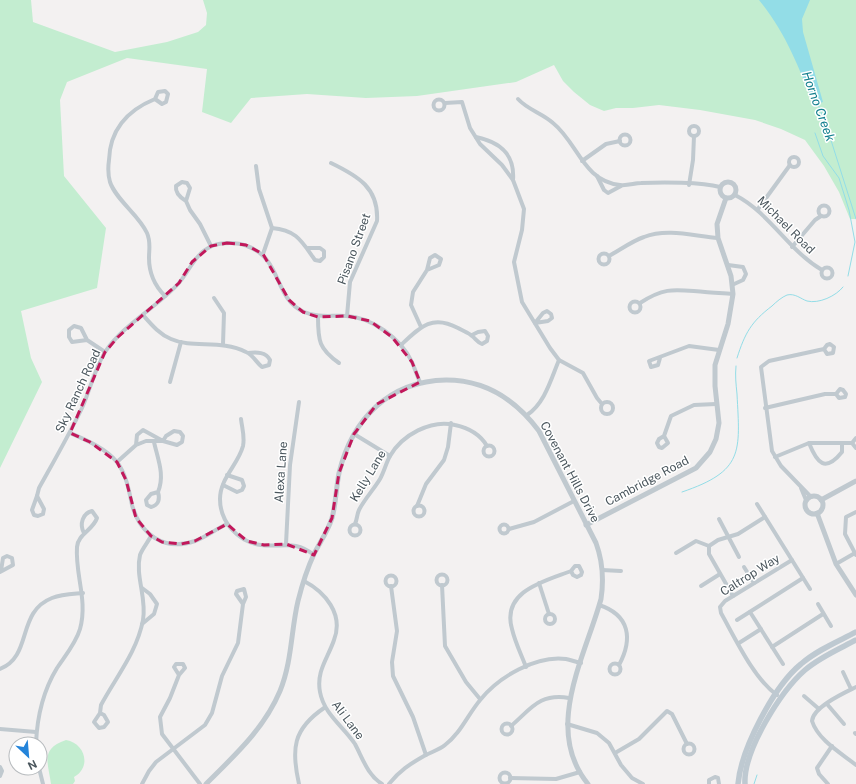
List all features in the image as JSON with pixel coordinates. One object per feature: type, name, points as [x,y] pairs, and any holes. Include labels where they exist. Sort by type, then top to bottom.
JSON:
[{"type":"main road","points":[[738,784],[739,772],[747,747],[791,673],[815,654],[856,632]]},
{"type":"main road","points":[[744,784],[745,772],[752,750],[778,695],[807,668],[856,640]]},
{"type":"street","points":[[156,99],[133,110],[121,122],[109,150],[108,167],[110,182],[147,233],[150,245],[150,268],[159,290],[165,296]]},
{"type":"street","points":[[518,99],[525,107],[554,123],[588,169],[604,180],[621,186]]},
{"type":"street","points":[[445,104],[462,101],[470,128],[480,144],[502,165],[512,180],[524,209],[522,230],[514,262],[522,302],[559,360],[583,373],[602,404]]},
{"type":"street","points":[[689,184],[693,160],[694,136]]},
{"type":"street","points":[[476,137],[496,143],[503,150],[513,163],[512,180]]},
{"type":"street","points":[[582,161],[606,144],[620,141]]},
{"type":"street","name":"Pisano Street","points":[[331,163],[348,171],[364,183],[373,194],[378,210],[377,221],[350,282],[347,316]]},
{"type":"street","points":[[758,209],[790,165]]},
{"type":"street","points":[[256,166],[259,189],[272,228],[263,254]]},
{"type":"street","points":[[597,175],[604,190],[608,192],[621,186],[640,183],[710,184],[720,187]]},
{"type":"street","points":[[186,201],[190,188],[187,183],[182,182],[176,186],[179,195],[186,201],[211,246],[227,242],[246,245],[263,254],[272,267],[289,300],[303,312],[318,317],[347,316],[370,321],[401,345],[412,362],[420,382]]},
{"type":"street","points":[[727,182],[732,183],[736,189],[735,195],[731,198],[726,198],[721,195],[720,187],[727,182]]},
{"type":"street","name":"Michael Road","points":[[735,195],[758,209],[792,247],[809,262],[822,270]]},
{"type":"street","name":"Cambridge Road","points":[[586,525],[696,468],[710,452],[716,439],[718,423],[716,404],[716,365],[719,350],[728,324],[733,294],[728,265],[718,238],[717,224],[726,198]]},
{"type":"street","points":[[792,247],[815,220],[821,216]]},
{"type":"street","points":[[272,228],[285,229],[297,236],[308,248]]},
{"type":"street","points":[[609,256],[642,237],[662,232],[718,238]]},
{"type":"street","name":"Sky Ranch Road","points":[[37,496],[44,509],[43,514],[38,516],[34,515],[32,510],[39,488],[70,433],[105,352],[118,337],[179,283],[192,262],[211,246]]},
{"type":"street","points":[[728,265],[743,267],[746,274],[743,280],[732,285]]},
{"type":"street","points":[[421,327],[411,305],[413,292],[427,270]]},
{"type":"street","points":[[640,303],[665,291],[680,289],[733,294]]},
{"type":"street","points":[[214,298],[224,313],[223,344]]},
{"type":"street","points":[[143,314],[161,333],[181,342],[223,344],[248,353],[258,352],[265,355],[270,360],[269,365],[264,367],[260,366],[248,353]]},
{"type":"street","points":[[318,317],[318,335],[321,347],[327,355],[340,363]]},
{"type":"street","points":[[401,345],[421,327],[436,321],[448,323],[472,335]]},
{"type":"street","points":[[87,340],[72,342],[68,337],[69,330],[74,326],[81,328],[87,340],[105,352]]},
{"type":"street","points":[[170,382],[181,342]]},
{"type":"street","points":[[660,358],[674,350],[689,346],[719,350]]},
{"type":"street","points":[[809,498],[781,466],[769,441],[760,367],[763,363],[824,349]]},
{"type":"street","points":[[527,415],[543,398],[559,360]]},
{"type":"street","name":"Covenant Hills Drive","points":[[206,784],[251,739],[272,708],[278,696],[287,667],[298,602],[304,581],[314,555],[332,518],[339,473],[346,451],[354,434],[363,420],[378,404],[396,393],[420,382],[456,380],[481,385],[505,397],[527,415],[539,431],[596,543],[601,558],[604,581],[599,605],[569,698],[567,724],[569,741],[580,772],[588,784]]},
{"type":"street","points":[[765,408],[825,394],[836,394]]},
{"type":"street","name":"Alexa Lane","points":[[286,544],[290,465],[299,402]]},
{"type":"street","points":[[664,436],[671,416],[694,405],[716,404]]},
{"type":"street","points":[[241,419],[244,435],[243,446],[227,475],[223,485],[220,502],[227,524],[238,536],[251,543],[264,545],[286,544],[302,548],[314,555]]},
{"type":"street","name":"Kelly Lane","points":[[355,524],[359,509],[381,477],[390,456],[405,439],[420,429],[437,424],[450,424],[466,427],[477,434],[487,446]]},
{"type":"street","points":[[417,506],[426,484],[444,460],[448,447],[450,424]]},
{"type":"street","points":[[136,445],[138,435],[143,430],[163,441],[177,445],[182,442],[183,436],[180,432],[174,431],[166,436],[163,441]]},
{"type":"street","points":[[70,433],[90,442],[116,462],[126,480],[136,518],[142,529],[151,536],[162,542],[181,544],[195,541],[227,524]]},
{"type":"street","points":[[354,434],[390,456]]},
{"type":"street","points":[[852,443],[856,438]]},
{"type":"street","points":[[116,462],[136,445],[146,441],[163,441]]},
{"type":"street","points":[[154,442],[162,473],[162,482],[158,492]]},
{"type":"street","points":[[775,456],[810,443],[852,443]]},
{"type":"street","points":[[810,443],[817,460],[822,464],[839,457],[842,452],[842,443]]},
{"type":"street","points":[[852,443],[856,448]]},
{"type":"street","points":[[223,485],[237,492],[242,490],[244,486],[242,480],[227,475]]},
{"type":"street","points":[[821,500],[856,481]]},
{"type":"street","points":[[809,498],[817,497],[821,500]]},
{"type":"street","points":[[809,498],[805,507],[808,512],[812,514],[817,513],[822,508],[821,500]]},
{"type":"street","points":[[509,530],[534,522],[574,501]]},
{"type":"street","points":[[756,504],[810,589]]},
{"type":"street","points":[[36,736],[38,717],[46,688],[70,650],[80,630],[84,605],[77,546],[84,533],[95,523],[97,518],[92,511],[87,512],[83,517],[82,528],[84,533]]},
{"type":"street","points":[[836,564],[856,554],[845,534],[846,517],[856,512]]},
{"type":"street","points":[[817,513],[836,564],[856,595]]},
{"type":"street","points":[[709,546],[718,540],[729,538],[748,529],[765,517]]},
{"type":"street","points":[[719,519],[739,556]]},
{"type":"street","points":[[100,713],[101,705],[132,653],[142,624],[144,599],[140,555],[151,536]]},
{"type":"street","points":[[676,553],[696,541],[709,546]]},
{"type":"street","points":[[709,546],[709,554],[733,596]]},
{"type":"street","name":"Caltrop Way","points":[[739,643],[721,613],[720,607],[733,596],[792,560]]},
{"type":"street","points":[[744,567],[754,584]]},
{"type":"street","points":[[602,570],[621,572]]},
{"type":"street","points":[[526,667],[511,628],[513,603],[524,590],[571,571]]},
{"type":"street","points":[[701,586],[720,574]]},
{"type":"street","points":[[737,620],[803,578]]},
{"type":"street","name":"Ali Lane","points":[[304,581],[324,595],[330,603],[336,619],[336,634],[319,676],[320,691],[324,708],[354,743],[371,775],[382,784]]},
{"type":"street","points":[[539,583],[549,614]]},
{"type":"street","points":[[442,585],[443,632],[445,646],[466,682],[480,699]]},
{"type":"street","points":[[391,586],[397,631],[392,662],[393,676],[413,717],[426,755]]},
{"type":"street","points":[[142,588],[150,594],[157,604],[154,614],[142,624]]},
{"type":"street","points":[[0,669],[7,666],[14,660],[19,651],[27,622],[33,612],[41,604],[61,595],[82,593]]},
{"type":"street","points":[[142,784],[156,762],[205,725],[212,713],[222,676],[238,643],[243,604]]},
{"type":"street","points":[[818,604],[831,626]]},
{"type":"street","points":[[599,605],[609,608],[615,613],[626,630],[627,646],[619,665]]},
{"type":"street","points":[[750,612],[783,664]]},
{"type":"street","points":[[772,646],[823,614]]},
{"type":"street","points":[[761,630],[739,643],[746,658],[765,684],[778,695]]},
{"type":"street","points":[[389,784],[402,770],[426,755],[435,752],[451,740],[480,699],[510,675],[526,667],[546,660],[565,659],[581,663]]},
{"type":"street","points":[[843,672],[851,689]]},
{"type":"street","points":[[179,675],[170,698],[160,717],[162,734],[172,750],[200,784]]},
{"type":"street","points":[[856,687],[826,704],[819,709],[812,718],[813,725],[820,735],[856,765]]},
{"type":"street","points":[[804,696],[819,709]]},
{"type":"street","points":[[511,726],[533,705],[543,700],[560,697],[569,698]]},
{"type":"street","points":[[826,704],[844,724]]},
{"type":"street","points":[[299,784],[294,762],[294,748],[306,723],[312,716],[324,708]]},
{"type":"street","points":[[615,753],[639,739],[667,711],[672,714],[687,744]]},
{"type":"street","points":[[567,724],[597,733],[609,743],[620,765],[632,778],[643,784]]},
{"type":"street","points":[[0,729],[36,732]]},
{"type":"street","points":[[828,784],[819,774],[817,768],[832,746]]},
{"type":"street","points":[[0,767],[2,771],[0,776]]},
{"type":"street","points":[[510,778],[540,782],[580,772]]},
{"type":"street","points":[[709,784],[710,780],[715,777],[718,778],[719,784]]},
{"type":"highlighted area","points":[[227,243],[246,245],[263,254],[289,300],[303,312],[318,317],[347,316],[370,321],[392,337],[412,362],[420,382],[377,404],[354,434],[339,473],[332,518],[314,555],[286,544],[264,545],[247,541],[227,524],[195,541],[181,544],[162,542],[151,536],[136,518],[126,480],[117,462],[90,442],[70,433],[105,352],[118,337],[179,283],[192,262],[211,246]]},
{"type":"green space","points":[[0,0],[31,0],[33,22],[115,52],[167,42],[198,32],[206,25],[207,13],[203,0],[856,0],[856,219],[850,219],[839,192],[824,166],[805,140],[781,129],[755,120],[700,110],[659,105],[616,108],[604,111],[590,105],[574,92],[563,81],[554,65],[516,82],[417,96],[366,98],[307,94],[251,98],[231,123],[202,112],[207,69],[127,58],[67,82],[60,100],[64,176],[106,228],[97,288],[21,311],[31,358],[42,382],[0,468]]},
{"type":"green space","points":[[66,740],[73,742],[82,750],[84,756],[83,767],[80,773],[74,777],[75,781],[73,784],[51,784],[48,757],[52,748]]},
{"type":"water","points":[[759,0],[810,0],[802,19],[803,32],[823,102],[814,105],[797,63],[784,37]]},
{"type":"waterway","name":"Horno Creek","points":[[818,104],[856,219]]},
{"type":"waterway","name":"Horno Creek","points":[[815,133],[823,156],[839,178],[849,210],[855,242],[848,276]]},
{"type":"waterway","points":[[737,358],[746,335],[754,323],[781,298],[787,295],[793,295],[812,302],[832,296],[843,287]]},
{"type":"waterway","points":[[682,492],[717,476],[727,467],[734,457],[738,431],[736,366]]},
{"type":"waterway","points":[[754,784],[757,775]]}]
